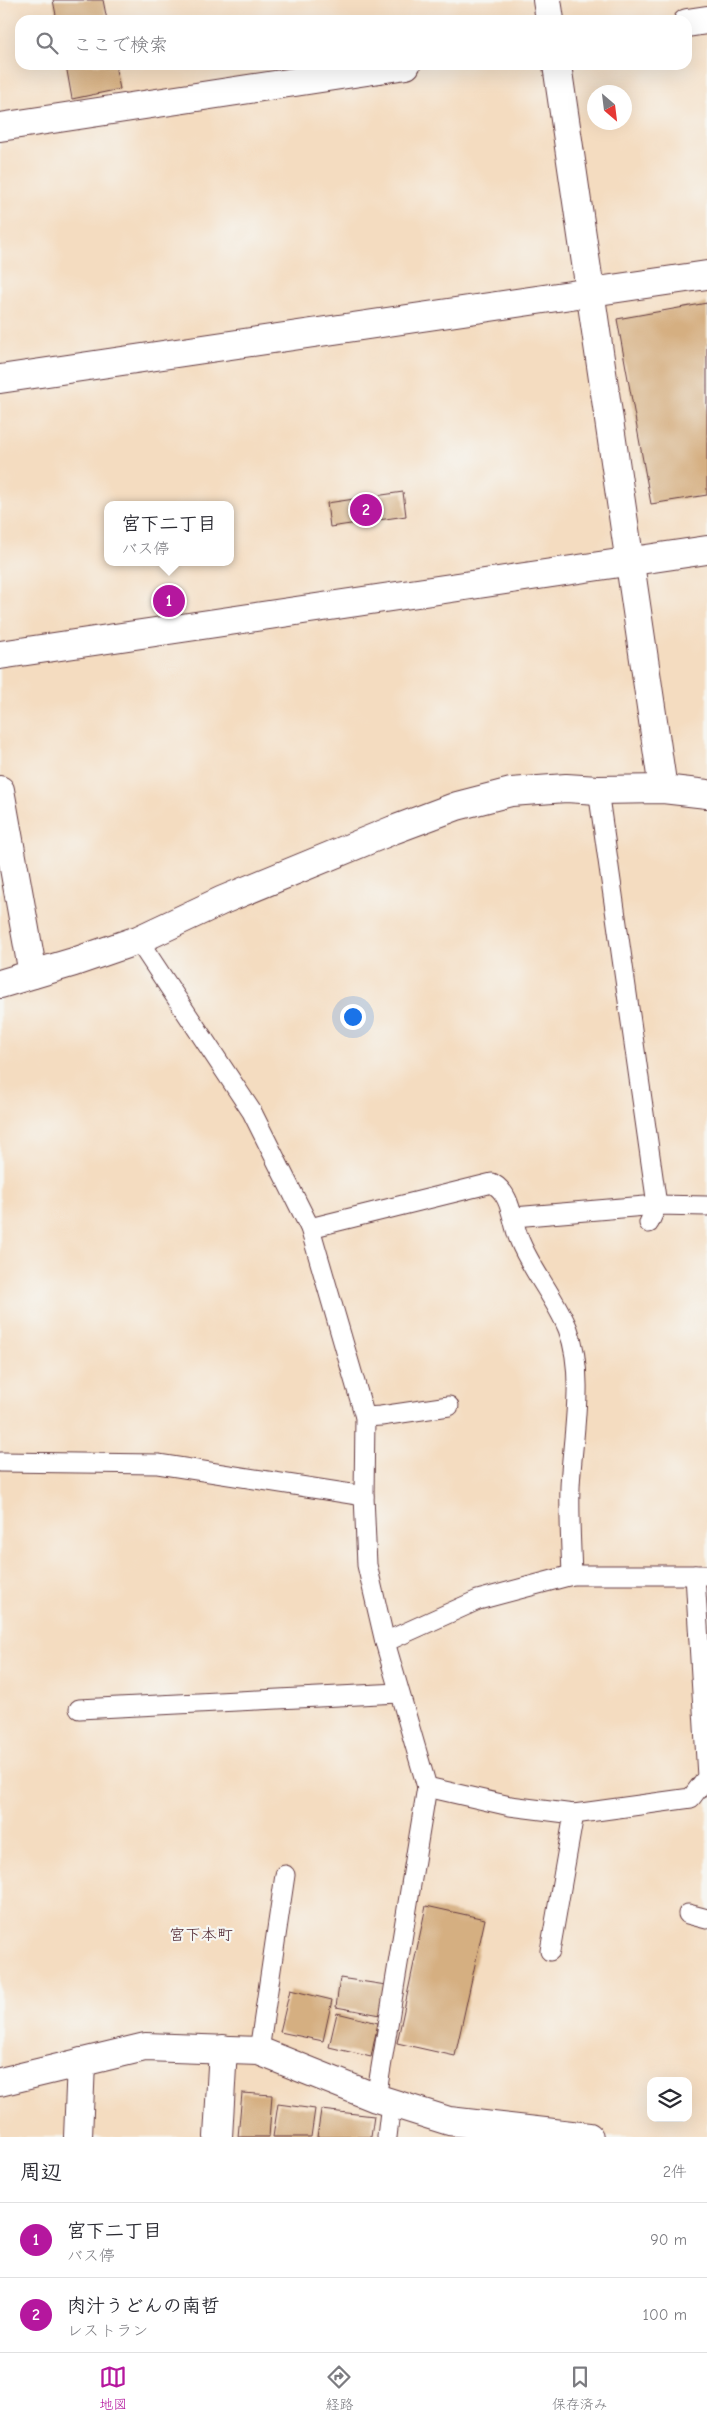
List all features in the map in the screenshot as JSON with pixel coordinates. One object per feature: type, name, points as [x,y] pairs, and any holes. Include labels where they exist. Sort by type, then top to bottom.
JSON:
[{"type":"street","points":[[547,0],[549,15]]},
{"type":"street","points":[[692,22],[707,20]]},
{"type":"street","points":[[0,126],[373,70]]},
{"type":"street","points":[[558,70],[663,789]]},
{"type":"street","points":[[0,379],[707,275]]},
{"type":"street","points":[[0,654],[707,550]]},
{"type":"street","points":[[0,984],[138,940],[223,900],[392,830],[457,806],[511,792],[566,788],[598,790],[663,789],[707,794]]},
{"type":"street","points":[[0,790],[32,974]]},
{"type":"street","points":[[0,2082],[145,2047],[259,2051],[383,2101],[449,2121],[589,2137]]},
{"type":"street","points":[[218,2137],[223,2050]]},
{"type":"street","points":[[78,2137],[81,2062]]},
{"type":"lane","points":[[598,790],[657,1205],[649,1223]]},
{"type":"lane","points":[[138,940],[252,1112],[310,1228],[365,1416],[364,1496],[367,1565],[385,1642],[427,1787],[383,2101],[387,2137]]},
{"type":"lane","points":[[310,1228],[492,1183],[501,1188],[514,1217],[519,1238],[568,1329],[575,1363],[576,1398],[570,1488],[572,1575]]},
{"type":"lane","points":[[514,1217],[657,1205],[707,1206]]},
{"type":"lane","points":[[365,1416],[381,1416],[449,1406]]},
{"type":"lane","points":[[0,1462],[158,1464],[364,1496]]},
{"type":"lane","points":[[385,1642],[478,1600],[572,1575],[701,1575],[707,1777],[691,1798],[574,1814],[510,1806],[427,1787]]},
{"type":"lane","points":[[79,1709],[399,1693]]},
{"type":"lane","points":[[550,1951],[574,1814]]},
{"type":"lane","points":[[259,2051],[285,1875]]},
{"type":"lane","points":[[688,1914],[707,1919]]},
{"type":"building","points":[[53,0],[103,0],[106,15],[56,15]]},
{"type":"building","points":[[67,70],[116,70],[120,89],[72,99]]},
{"type":"building","points":[[707,303],[707,495],[651,504],[617,319]]},
{"type":"building","points":[[403,492],[406,516],[330,527],[327,503]]},
{"type":"building","points":[[426,1906],[485,1919],[455,2056],[397,2043]]},
{"type":"building","points":[[340,1978],[386,1985],[381,2015],[336,2007]]},
{"type":"building","points":[[290,1990],[332,2000],[323,2041],[280,2032]]},
{"type":"building","points":[[337,2013],[378,2023],[371,2057],[329,2047]]},
{"type":"building","points":[[242,2093],[272,2095],[269,2137],[238,2137]]},
{"type":"building","points":[[278,2104],[315,2109],[311,2137],[273,2137]]},
{"type":"building","points":[[321,2110],[374,2116],[371,2137],[317,2137]]},
{"type":"place","name":"肉汁うどんの南哲","points":[[366,510]]},
{"type":"place","name":"宮下二丁目","points":[[169,601]]},
{"type":"district","name":"宮下本町","points":[[201,1934]]}]
